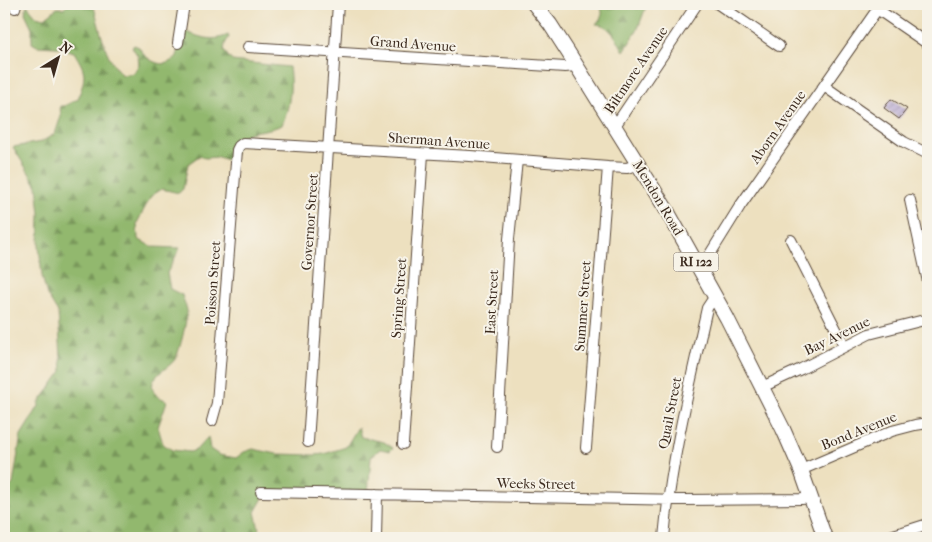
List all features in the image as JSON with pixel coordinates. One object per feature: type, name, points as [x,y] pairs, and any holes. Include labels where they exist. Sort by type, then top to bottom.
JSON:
[{"type":"main road","name":"Mendon Road","points":[[534,4],[550,24],[638,164],[715,296],[762,386],[801,470],[825,538]]},
{"type":"street","points":[[178,43],[184,4]]},
{"type":"street","name":"Governor Street","points":[[308,442],[338,4]]},
{"type":"street","name":"Biltmore Avenue","points":[[614,126],[697,4]]},
{"type":"street","points":[[718,4],[779,46]]},
{"type":"street","points":[[879,6],[928,44]]},
{"type":"street","name":"Aborn Avenue","points":[[699,268],[879,6]]},
{"type":"street","name":"Grand Avenue","points":[[248,47],[565,68],[576,66]]},
{"type":"street","points":[[824,86],[904,142],[928,154]]},
{"type":"street","name":"Sherman Avenue","points":[[239,146],[243,143],[251,143],[328,147],[627,168],[638,164]]},
{"type":"street","name":"Poisson Street","points":[[212,421],[217,403],[239,146]]},
{"type":"street","name":"Spring Street","points":[[403,444],[423,154]]},
{"type":"street","name":"East Street","points":[[497,447],[509,238],[517,160]]},
{"type":"street","name":"Summer Street","points":[[586,448],[608,167]]},
{"type":"street","points":[[910,200],[928,282]]},
{"type":"street","points":[[790,240],[844,345]]},
{"type":"street","name":"Quail Street","points":[[664,538],[668,499],[688,392],[707,308],[715,296]]},
{"type":"street","name":"Bay Avenue","points":[[762,386],[801,369],[844,345],[869,334],[928,319]]},
{"type":"street","name":"Bond Avenue","points":[[801,470],[892,431],[928,423]]},
{"type":"street","name":"Weeks Street","points":[[261,492],[748,500],[802,500],[810,498]]},
{"type":"street","points":[[376,538],[377,494]]},
{"type":"street","points":[[884,538],[928,524]]},
{"type":"green space","points":[[69,4],[93,4],[103,42],[116,68],[122,75],[134,73],[139,64],[138,56],[132,47],[134,45],[139,47],[148,58],[157,63],[167,63],[175,59],[178,52],[178,28],[197,36],[209,38],[228,35],[224,51],[232,61],[289,67],[290,96],[282,125],[243,136],[239,141],[233,162],[218,157],[205,158],[199,156],[188,164],[183,189],[179,193],[162,189],[151,196],[137,223],[138,239],[152,247],[180,248],[167,273],[170,289],[182,295],[187,310],[183,335],[177,355],[172,363],[157,376],[153,384],[153,389],[158,397],[167,401],[158,427],[163,444],[172,450],[190,452],[196,450],[208,437],[210,449],[219,455],[236,458],[244,452],[253,449],[277,454],[324,454],[346,447],[358,427],[361,437],[384,442],[393,448],[390,451],[380,449],[371,457],[368,493],[267,491],[255,512],[261,538],[4,538],[4,482],[9,488],[13,484],[21,435],[39,403],[62,371],[58,313],[47,295],[42,276],[37,186],[13,147],[41,142],[55,134],[61,116],[60,106],[78,99],[84,79],[83,70],[74,52],[56,47],[37,46],[32,43],[32,28],[25,13],[27,5],[36,16],[45,18],[57,8],[63,8]]},
{"type":"green space","points":[[599,4],[647,4],[637,31],[624,51],[609,30],[596,24],[602,14]]},
{"type":"building","points":[[891,99],[907,109],[899,119],[884,108]]}]
